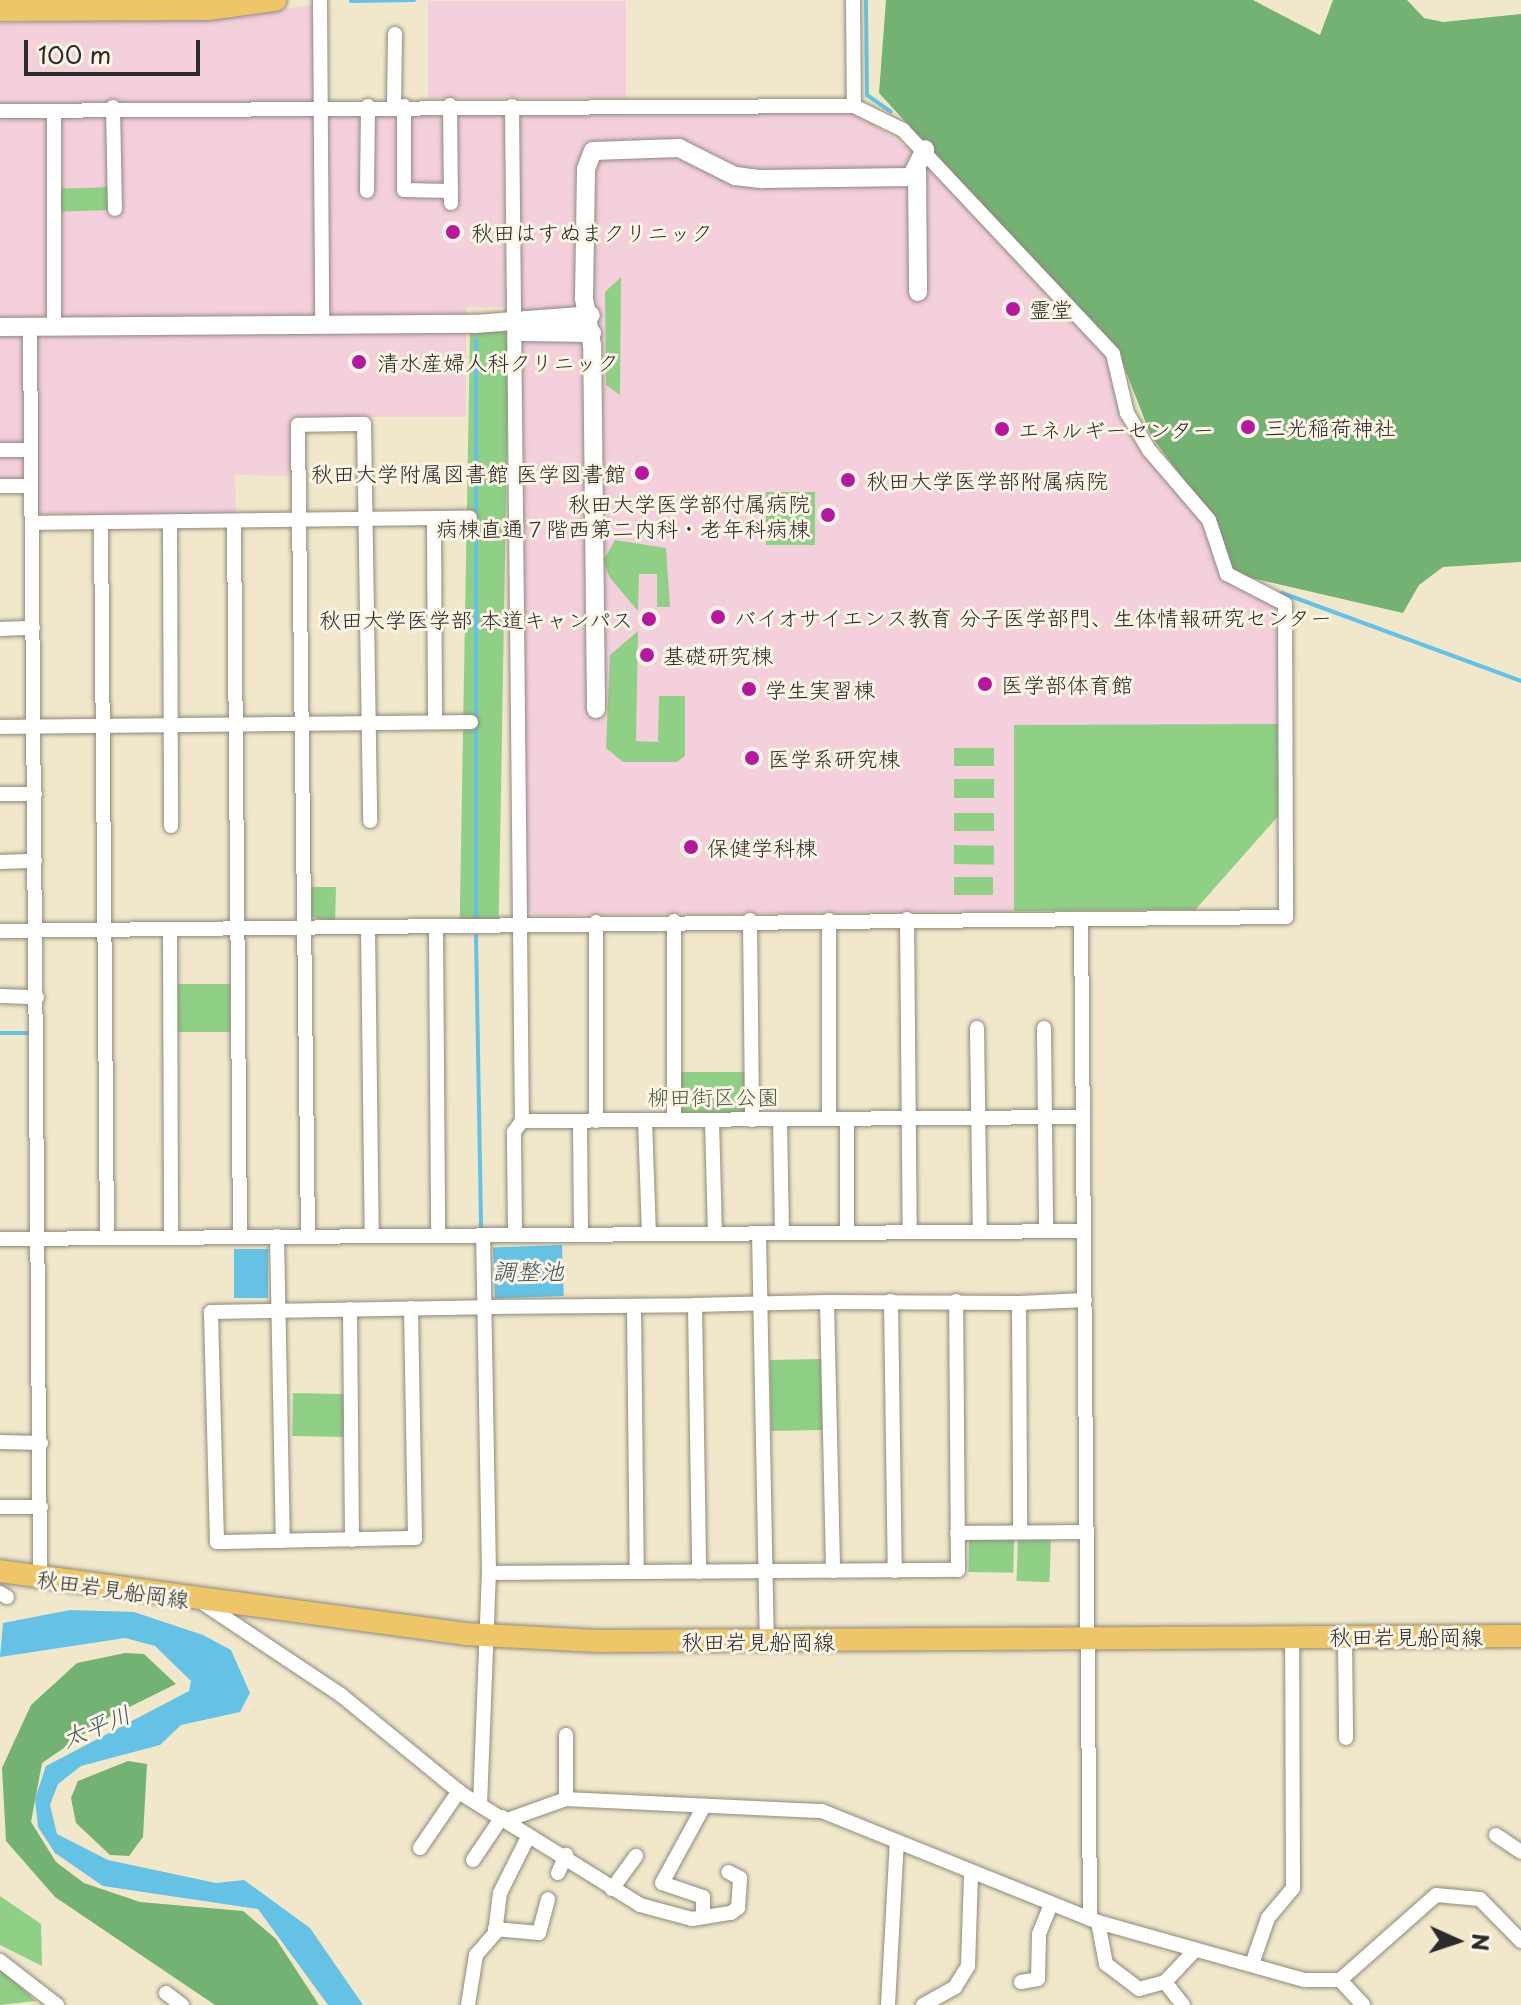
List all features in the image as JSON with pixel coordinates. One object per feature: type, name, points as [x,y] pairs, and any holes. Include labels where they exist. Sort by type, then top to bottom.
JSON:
[{"type":"main road","points":[[0,10],[208,9],[275,0]]},
{"type":"main road","name":"秋田岩見船岡線","points":[[0,1571],[482,1636],[767,1641],[1521,1636]]},
{"type":"street","points":[[320,0],[322,324]]},
{"type":"street","points":[[853,0],[854,106]]},
{"type":"street","points":[[395,34],[404,190],[451,197],[450,105]]},
{"type":"street","points":[[0,111],[319,105],[854,106],[925,149],[1113,354],[1127,413],[1149,450],[1209,520],[1227,574],[1285,604],[1286,917],[750,920],[0,931]]},
{"type":"street","points":[[367,191],[368,106]]},
{"type":"street","points":[[512,106],[517,925],[522,1121],[514,1132],[515,1235]]},
{"type":"street","points":[[113,107],[115,209]]},
{"type":"street","points":[[54,111],[54,327]]},
{"type":"street","points":[[596,709],[591,324],[584,298],[586,169],[604,146],[679,148],[728,173],[761,179],[911,177],[925,149]]},
{"type":"street","points":[[917,170],[918,292]]},
{"type":"street","points":[[0,327],[515,322],[524,332],[591,324]]},
{"type":"street","points":[[30,327],[40,1578]]},
{"type":"street","points":[[308,1236],[301,927],[298,425],[364,424],[370,821]]},
{"type":"street","points":[[0,450],[31,450]]},
{"type":"street","points":[[0,486],[31,486]]},
{"type":"street","points":[[32,523],[470,518]]},
{"type":"street","points":[[434,519],[435,722]]},
{"type":"street","points":[[234,521],[235,928],[240,1236]]},
{"type":"street","points":[[170,522],[171,826]]},
{"type":"street","points":[[101,523],[107,1237]]},
{"type":"street","points":[[0,629],[33,628]]},
{"type":"street","points":[[0,727],[471,722]]},
{"type":"street","points":[[0,794],[35,794]]},
{"type":"street","points":[[0,862],[35,861]]},
{"type":"street","points":[[907,919],[910,1232]]},
{"type":"street","points":[[1081,919],[1086,1638],[1094,1920],[1106,1964],[1128,1985],[1165,1982],[1195,1950]]},
{"type":"street","points":[[750,920],[752,1120]]},
{"type":"street","points":[[829,920],[829,1119]]},
{"type":"street","points":[[674,921],[674,1120]]},
{"type":"street","points":[[596,922],[596,1121]]},
{"type":"street","points":[[436,926],[438,1235]]},
{"type":"street","points":[[368,927],[372,1236]]},
{"type":"street","points":[[170,929],[171,1237]]},
{"type":"street","points":[[0,996],[37,997]]},
{"type":"street","points":[[977,1028],[980,1232]]},
{"type":"street","points":[[1044,1028],[1046,1231]]},
{"type":"street","points":[[522,1121],[1082,1117]]},
{"type":"street","points":[[780,1119],[782,1233]]},
{"type":"street","points":[[847,1119],[847,1233]]},
{"type":"street","points":[[645,1120],[649,1234]]},
{"type":"street","points":[[712,1120],[715,1233]]},
{"type":"street","points":[[580,1121],[581,1234]]},
{"type":"street","points":[[0,1239],[1083,1231]]},
{"type":"street","points":[[759,1233],[767,1641]]},
{"type":"street","points":[[480,1805],[482,1636],[489,1573],[483,1235]]},
{"type":"street","points":[[277,1236],[283,1541]]},
{"type":"street","points":[[411,1308],[415,1538],[217,1542],[211,1312],[279,1310],[411,1308],[485,1307],[634,1306],[891,1301],[1019,1303],[1085,1300]]},
{"type":"street","points":[[891,1301],[895,1571]]},
{"type":"street","points":[[489,1573],[958,1570],[956,1301]]},
{"type":"street","points":[[827,1302],[833,1571]]},
{"type":"street","points":[[1019,1303],[1020,1531]]},
{"type":"street","points":[[695,1305],[699,1572]]},
{"type":"street","points":[[634,1306],[637,1571]]},
{"type":"street","points":[[350,1309],[352,1540]]},
{"type":"street","points":[[0,1442],[41,1443]]},
{"type":"street","points":[[0,1507],[41,1507]]},
{"type":"street","points":[[957,1533],[1085,1532]]},
{"type":"street","points":[[199,1600],[341,1695],[459,1791],[504,1819],[527,1839],[566,1855],[612,1889],[664,1916],[703,1917],[738,1908],[740,1878],[728,1872]]},
{"type":"street","points":[[1252,1964],[1268,1918],[1293,1888],[1292,1637]]},
{"type":"street","points":[[1345,1637],[1346,1738]]},
{"type":"street","points":[[566,1735],[566,1799]]},
{"type":"street","points":[[420,1848],[459,1791]]},
{"type":"street","points":[[473,1860],[504,1819],[566,1799],[822,1811],[971,1875],[1094,1920],[1252,1964],[1273,1976],[1340,1980],[1363,2005]]},
{"type":"street","points":[[703,1917],[703,1897],[662,1883],[704,1806]]},
{"type":"street","points":[[1496,1835],[1521,1852]]},
{"type":"street","points":[[468,2005],[476,1955],[495,1929],[500,1893],[527,1839]]},
{"type":"street","points":[[888,2005],[897,1841]]},
{"type":"street","points":[[558,1873],[566,1855]]},
{"type":"street","points":[[612,1889],[636,1856]]},
{"type":"street","points":[[923,2005],[955,1987],[968,1966],[971,1875]]},
{"type":"street","points":[[1340,1980],[1436,1895],[1480,1899],[1521,1941]]},
{"type":"street","points":[[495,1929],[539,1933],[548,1899]]},
{"type":"street","points":[[1021,1982],[1038,1979],[1039,1934],[1051,1905]]},
{"type":"street","points":[[0,1961],[44,1998],[57,2005]]},
{"type":"street","points":[[1165,1982],[1183,2005]]},
{"type":"street","points":[[166,1993],[182,2005]]},
{"type":"shaded area","points":[[428,1],[626,1],[626,98],[428,98]]},
{"type":"shaded area","points":[[327,3],[326,109],[504,109],[506,307],[466,307],[466,417],[293,417],[293,476],[235,475],[236,516],[41,514],[23,486],[0,485],[0,23],[206,19]]},
{"type":"shaded area","name":"秋田大学医学部附属病院","points":[[853,111],[952,177],[1022,243],[1113,354],[1143,440],[1209,520],[1227,574],[1285,604],[1280,814],[1195,910],[535,915],[527,909],[519,115]]},
{"type":"green space","points":[[886,0],[1253,0],[1320,35],[1333,0],[1407,0],[1424,18],[1443,22],[1521,14],[1521,562],[1443,567],[1419,585],[1403,613],[1234,574],[1202,504],[1151,436],[1120,356],[879,93]]},
{"type":"green space","points":[[111,187],[112,210],[60,212],[59,189]]},
{"type":"green space","points":[[621,277],[620,395],[606,385],[605,292]]},
{"type":"green space","points":[[470,331],[509,332],[499,927],[460,926]]},
{"type":"green space","points":[[766,492],[815,492],[815,545],[766,545]]},
{"type":"green space","points":[[615,540],[666,548],[670,607],[657,607],[657,574],[639,574],[638,611],[610,578],[603,561]]},
{"type":"green space","points":[[638,631],[636,741],[658,742],[659,696],[685,696],[685,756],[677,762],[623,762],[606,748],[610,655]]},
{"type":"green space","points":[[1282,724],[1280,814],[1195,910],[1014,911],[1014,725]]},
{"type":"green space","points":[[954,748],[994,748],[994,766],[954,766]]},
{"type":"green space","points":[[954,779],[994,779],[994,798],[954,798]]},
{"type":"green space","points":[[954,813],[994,813],[994,831],[954,831]]},
{"type":"green space","points":[[954,845],[994,846],[994,865],[954,864]]},
{"type":"green space","points":[[954,877],[993,877],[993,895],[954,895]]},
{"type":"green space","points":[[308,887],[336,887],[335,923],[308,916]]},
{"type":"green space","points":[[176,984],[230,984],[230,1032],[176,1032]]},
{"type":"green space","name":"柳田街区公園","points":[[674,1072],[752,1072],[752,1120],[674,1120]]},
{"type":"green space","points":[[821,1359],[822,1430],[771,1431],[770,1360]]},
{"type":"green space","points":[[293,1393],[344,1394],[343,1437],[292,1436]]},
{"type":"green space","points":[[969,1537],[1014,1538],[1013,1573],[968,1572]]},
{"type":"green space","points":[[1018,1538],[1051,1539],[1049,1582],[1016,1581]]},
{"type":"green space","points":[[125,1653],[144,1654],[176,1684],[109,1717],[42,1763],[31,1822],[56,1862],[84,1883],[140,1902],[243,1911],[276,1939],[319,2005],[215,2005],[55,1897],[6,1841],[2,1768],[31,1705],[77,1663]]},
{"type":"green space","points":[[128,1761],[147,1764],[143,1837],[129,1856],[110,1855],[76,1823],[71,1798],[78,1781]]},
{"type":"green space","points":[[0,1896],[41,1924],[42,1966],[0,1945]]},
{"type":"green space","points":[[0,1969],[3,1971],[36,2001],[0,2005]]},
{"type":"water","name":"調整池","points":[[562,1245],[564,1296],[495,1298],[493,1247]]},
{"type":"water","points":[[234,1249],[268,1249],[268,1298],[234,1298]]},
{"type":"water","points":[[70,1610],[134,1612],[203,1635],[231,1650],[250,1693],[240,1712],[181,1725],[160,1745],[81,1766],[58,1784],[50,1805],[57,1834],[108,1860],[216,1883],[244,1880],[310,1928],[363,2005],[328,2005],[258,1909],[103,1886],[55,1853],[38,1827],[35,1799],[46,1766],[189,1691],[191,1681],[155,1646],[125,1638],[0,1657],[3,1623]]},
{"type":"waterway","points":[[351,1],[414,0]]},
{"type":"waterway","points":[[866,0],[867,95],[891,112]]},
{"type":"waterway","points":[[476,341],[476,923]]},
{"type":"waterway","points":[[1282,593],[1521,681]]},
{"type":"waterway","points":[[476,936],[481,1229]]},
{"type":"waterway","points":[[0,1033],[28,1033]]},
{"type":"place","name":"秋田はすぬまクリニック","points":[[453,232]]},
{"type":"place","name":"霊堂","points":[[1013,309]]},
{"type":"place","name":"清水産婦人科クリニック","points":[[359,362]]},
{"type":"place","name":"三光稲荷神社","points":[[1248,427]]},
{"type":"place","name":"エネルギーセンター","points":[[1002,429]]},
{"type":"place","name":"秋田大学附属図書館 医学図書館","points":[[642,473]]},
{"type":"place","name":"秋田大学医学部附属病院","points":[[848,480]]},
{"type":"place","name":"秋田大学医学部付属病院 病棟直通７階西第二内科・老年科病棟","points":[[828,515]]},
{"type":"place","name":"バイオサイエンス教育 分子医学部門、生体情報研究センター","points":[[718,617]]},
{"type":"place","name":"秋田大学医学部 本道キャンパス","points":[[649,619]]},
{"type":"place","name":"基礎研究棟","points":[[647,655]]},
{"type":"place","name":"医学部体育館","points":[[985,684]]},
{"type":"place","name":"学生実習棟","points":[[749,689]]},
{"type":"place","name":"医学系研究棟","points":[[752,758]]},
{"type":"place","name":"保健学科棟","points":[[691,847]]},
{"type":"water label","name":"太平川","points":[[96,1726]]}]
